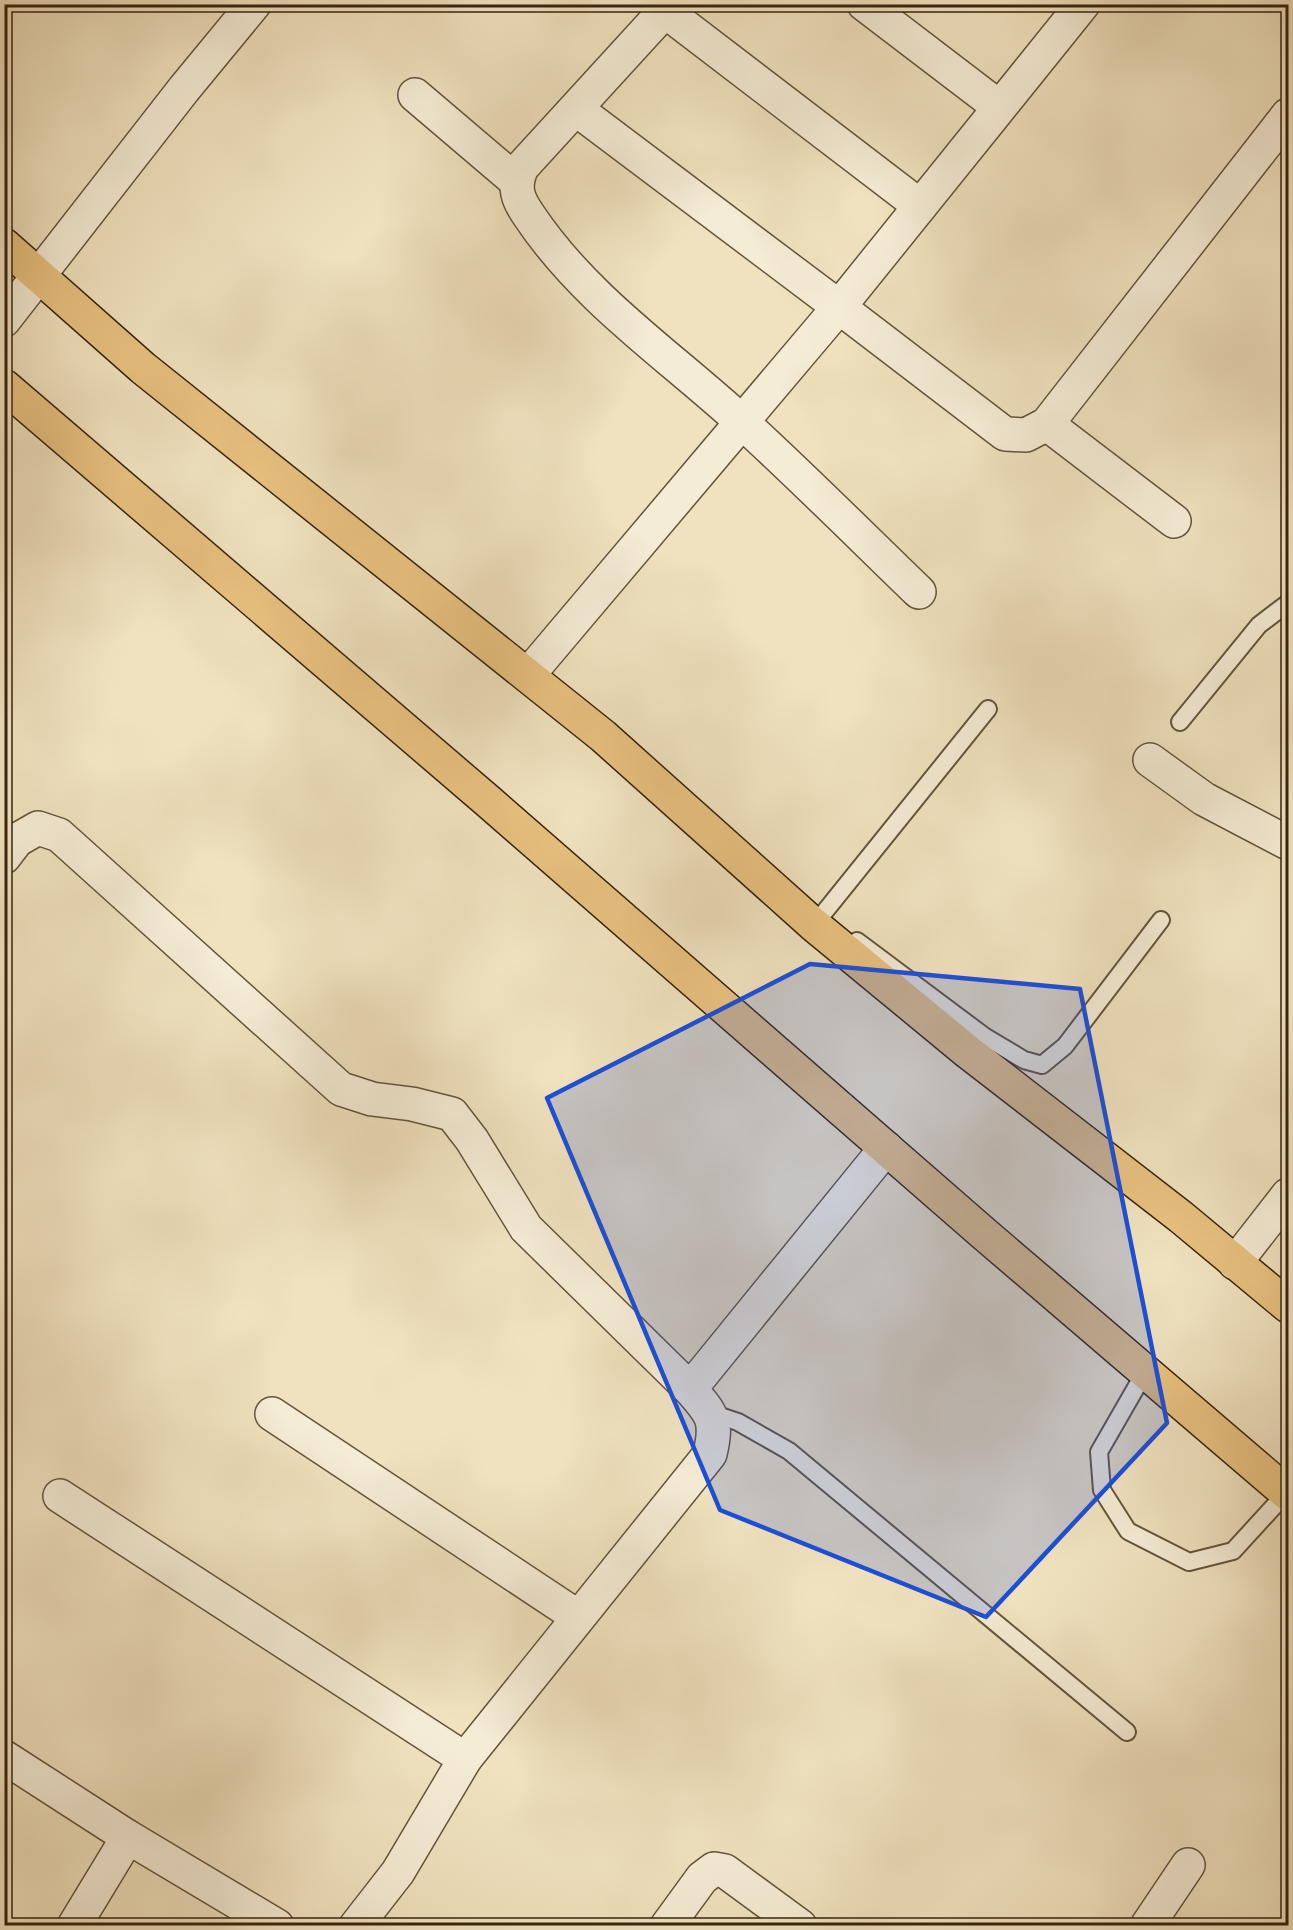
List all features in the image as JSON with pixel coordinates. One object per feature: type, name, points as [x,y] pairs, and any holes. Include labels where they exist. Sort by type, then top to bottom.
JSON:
[{"type":"main road","points":[[4,245],[143,368],[603,736],[819,920],[968,1052],[1181,1217],[1288,1306]]},
{"type":"main road","points":[[4,386],[480,794],[886,1148],[1288,1493]]},
{"type":"street","points":[[4,320],[184,88],[254,4]]},
{"type":"street","points":[[864,4],[999,107]]},
{"type":"street","points":[[528,675],[839,307],[1083,5]]},
{"type":"street","points":[[919,592],[741,422],[606,303],[566,264],[529,216],[518,195],[516,181],[522,167],[668,8],[920,206]]},
{"type":"street","points":[[415,95],[516,181]]},
{"type":"street","points":[[576,109],[1005,434],[1026,435],[1047,424],[1288,115]]},
{"type":"street","points":[[1047,424],[1174,521]]},
{"type":"street","points":[[1149,760],[1204,799],[1288,843]]},
{"type":"street","points":[[4,857],[17,840],[38,828],[59,835],[341,1089],[372,1099],[412,1104],[452,1114],[472,1140],[526,1228],[700,1401],[714,1435],[710,1454],[465,1759],[398,1872],[356,1926]]},
{"type":"street","points":[[700,1401],[886,1148]]},
{"type":"street","points":[[1235,1263],[1288,1194]]},
{"type":"street","points":[[272,1414],[578,1617]]},
{"type":"street","points":[[60,1496],[465,1759]]},
{"type":"street","points":[[4,1756],[128,1837],[277,1926]]},
{"type":"street","points":[[74,1926],[128,1837]]},
{"type":"street","points":[[1147,1926],[1188,1865]]},
{"type":"street","points":[[667,1926],[702,1878],[714,1869],[725,1871],[800,1926]]},
{"type":"lane","points":[[1180,722],[1259,625],[1288,603]]},
{"type":"lane","points":[[988,709],[819,920],[984,1036],[1024,1060],[1042,1065],[1065,1046],[1161,920]]},
{"type":"lane","points":[[1145,1372],[1100,1452],[1102,1490],[1128,1532],[1189,1562],[1233,1551],[1288,1493]]},
{"type":"lane","points":[[700,1401],[789,1451],[1128,1732]]},
{"type":"highlighted area","points":[[810,964],[1080,989],[1167,1423],[986,1617],[720,1510],[547,1098]]}]
